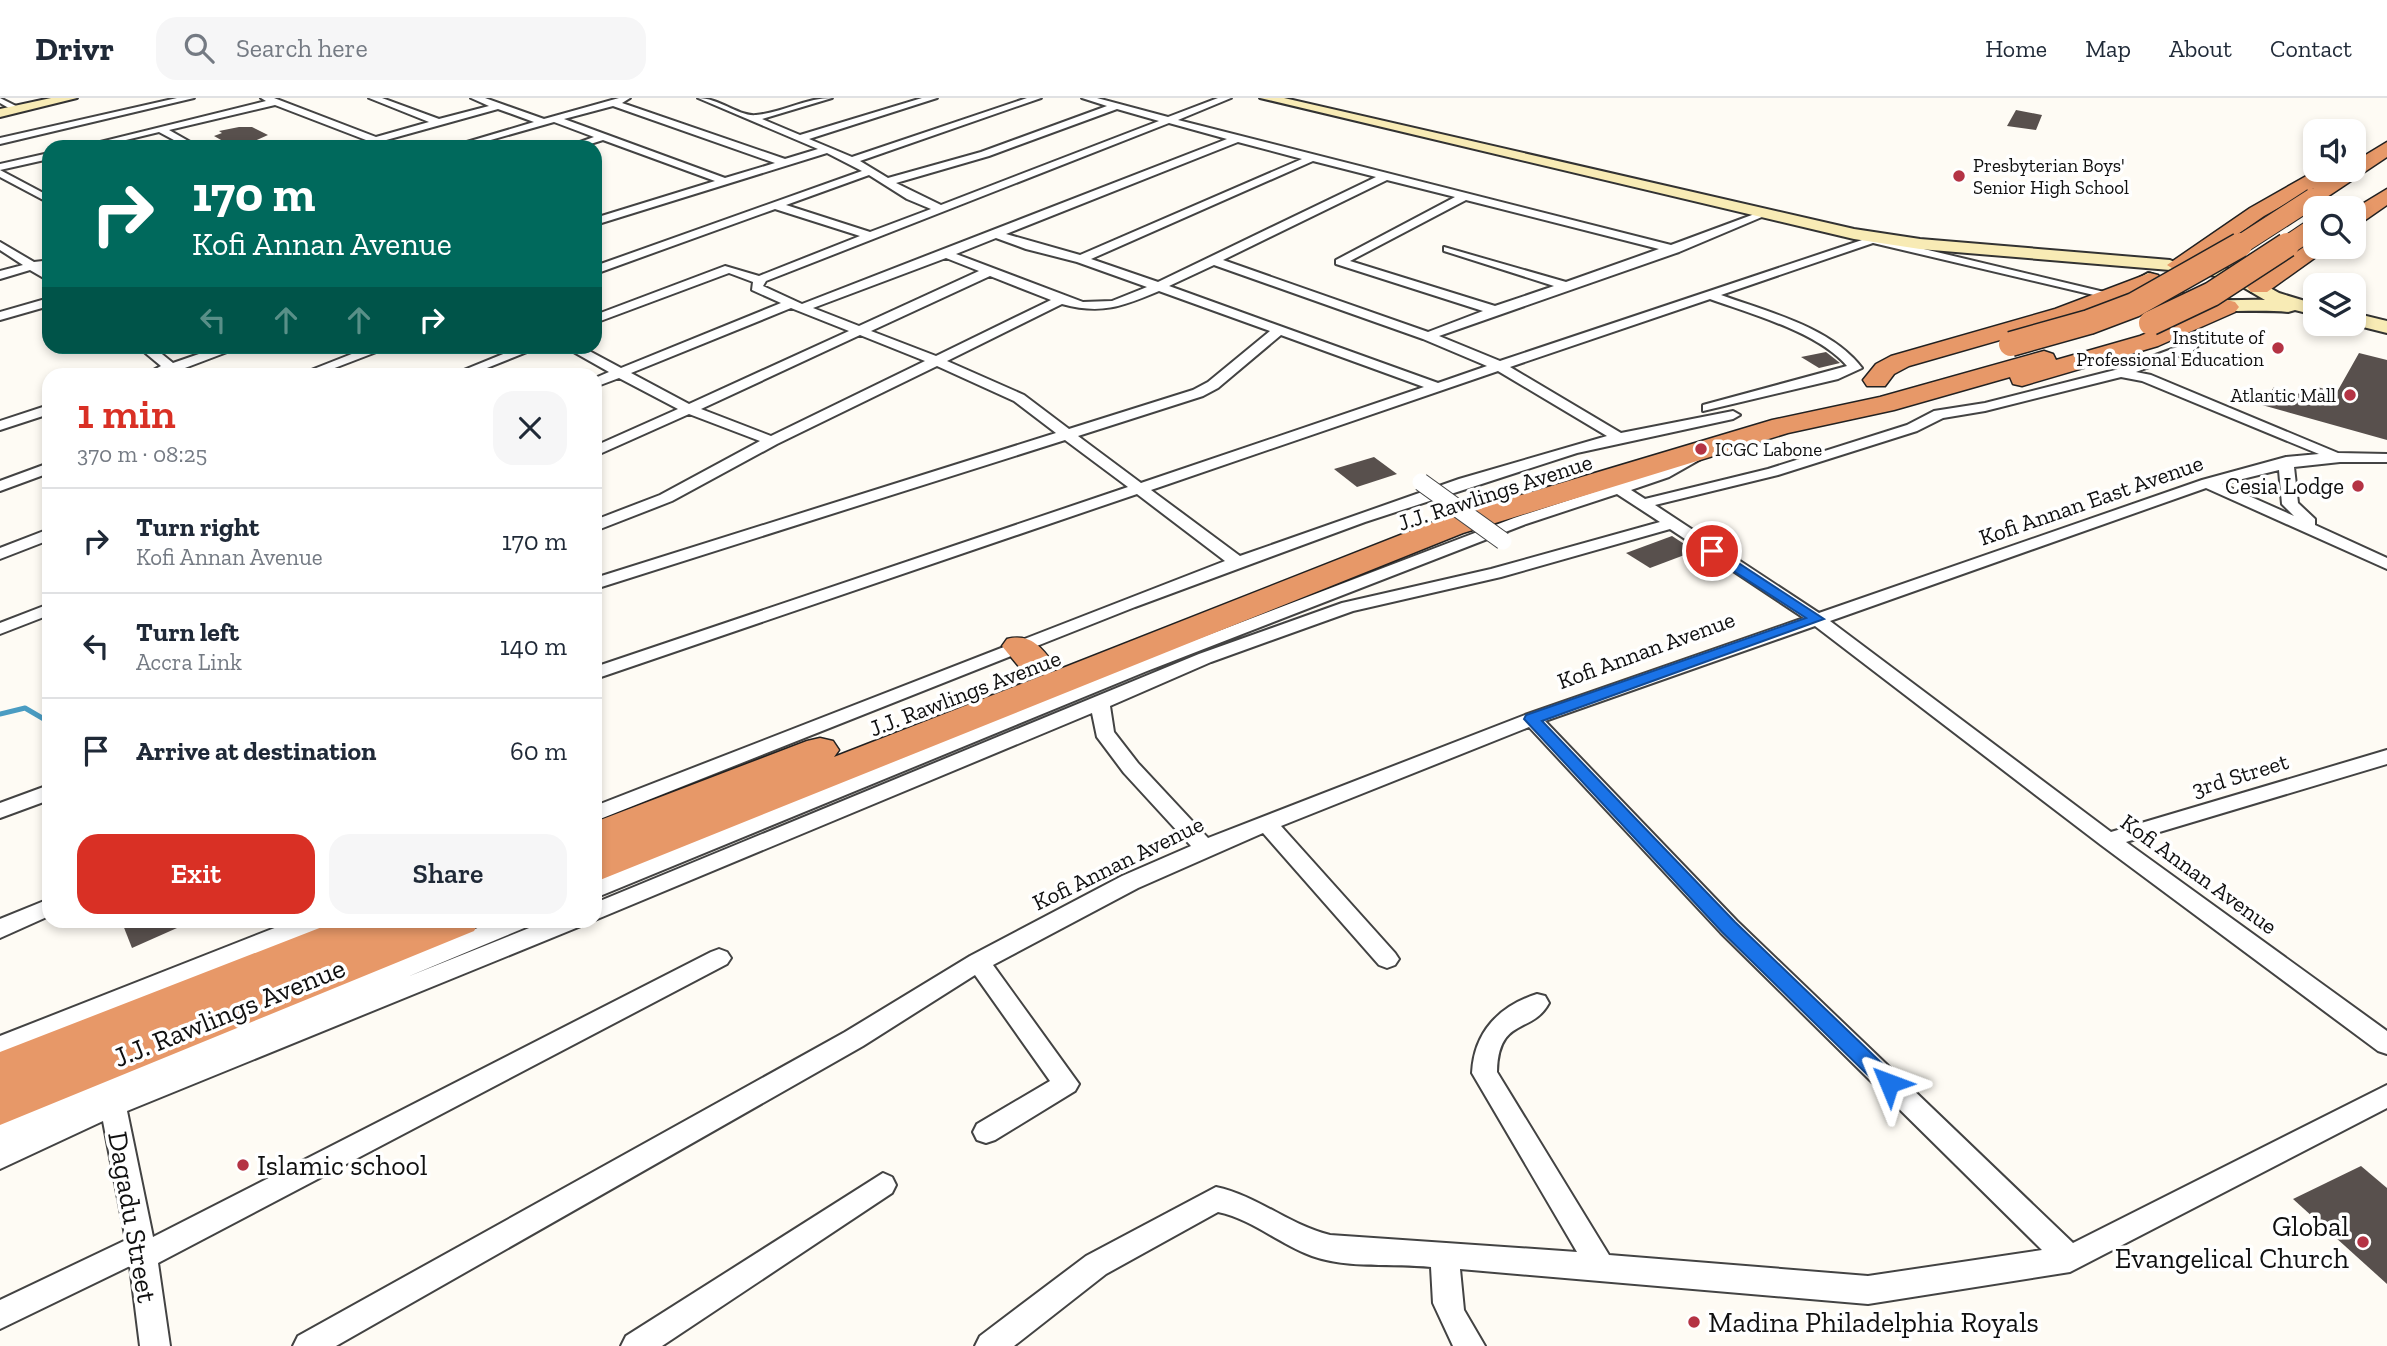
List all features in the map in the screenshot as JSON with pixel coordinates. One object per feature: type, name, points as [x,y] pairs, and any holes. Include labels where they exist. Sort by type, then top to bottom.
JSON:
[{"type":"highway","name":"J.J. Rawlings Avenue","points":[[2366,159],[2387,148]]},
{"type":"highway","points":[[2364,196],[2387,176]]},
{"type":"highway","points":[[2174,265],[2310,182]]},
{"type":"highway","name":"J.J. Rawlings Avenue","points":[[602,864],[1059,678],[1452,526],[1782,426],[2011,344],[2082,324],[2146,299],[2214,261],[2331,182]]},
{"type":"highway","points":[[2366,203],[2387,195]]},
{"type":"highway","name":"J.J. Rawlings Avenue","points":[[602,836],[1059,678],[1421,513],[1733,415],[1880,392],[2044,359],[2151,323],[2212,294],[2303,234]]},
{"type":"highway","points":[[2261,295],[2303,258]]},
{"type":"highway","points":[[2149,279],[2115,296],[2064,314],[1900,361],[1885,369],[1880,392],[1985,388],[2149,341],[2227,307]]},
{"type":"highway","name":"J.J. Rawlings Avenue","points":[[0,1073],[366,928]]},
{"type":"highway","name":"J.J. Rawlings Avenue","points":[[0,1104],[439,928]]},
{"type":"street","points":[[0,113],[70,98]]},
{"type":"street","points":[[0,141],[189,98]]},
{"type":"street","points":[[265,98],[376,139]]},
{"type":"street","points":[[374,98],[438,122]]},
{"type":"street","points":[[476,98],[542,122]]},
{"type":"street","points":[[578,98],[603,106]]},
{"type":"street","points":[[479,140],[629,98]]},
{"type":"street","points":[[708,100],[726,98]]},
{"type":"street","points":[[756,118],[827,98]]},
{"type":"street","points":[[804,137],[932,98]]},
{"type":"street","points":[[852,160],[1036,98]]},
{"type":"street","points":[[1087,98],[1237,139],[1675,250]]},
{"type":"street","points":[[1226,98],[867,235],[760,280],[756,287],[939,362],[1018,398],[1237,562]]},
{"type":"street","points":[[1267,98],[2115,296]]},
{"type":"street","points":[[0,99],[17,109]]},
{"type":"street","points":[[708,100],[804,137],[852,160],[911,197],[939,208]]},
{"type":"street","points":[[114,140],[275,102]]},
{"type":"street","points":[[614,103],[786,163]]},
{"type":"street","points":[[373,140],[498,106]]},
{"type":"street","points":[[887,182],[985,154],[1116,106]]},
{"type":"street","points":[[555,119],[726,182]]},
{"type":"street","points":[[160,129],[181,140]]},
{"type":"street","points":[[594,140],[607,136]]},
{"type":"street","points":[[602,380],[797,306],[946,254],[1237,139]]},
{"type":"street","points":[[602,220],[829,149]]},
{"type":"street","points":[[1082,259],[1314,157]]},
{"type":"street","points":[[0,170],[42,158]]},
{"type":"street","points":[[0,170],[42,197]]},
{"type":"street","points":[[602,268],[868,172]]},
{"type":"street","points":[[946,254],[1061,300],[1101,307],[1114,305],[1158,287],[1387,176]]},
{"type":"street","points":[[1466,196],[1340,262],[1494,310]]},
{"type":"street","points":[[777,206],[867,235]]},
{"type":"street","points":[[1428,336],[1565,285],[1675,250],[1764,214]]},
{"type":"street","points":[[995,234],[1030,247],[1082,259],[1437,387]]},
{"type":"street","points":[[602,671],[1875,239],[2063,254],[2225,272],[2261,295],[2303,307]]},
{"type":"street","points":[[0,245],[42,273]]},
{"type":"street","points":[[1448,249],[1565,285]]},
{"type":"street","points":[[2063,254],[2120,267],[2149,279],[2171,294],[2227,307],[2261,295]]},
{"type":"street","points":[[1212,260],[1428,336],[1497,365],[1616,435],[1733,415]]},
{"type":"street","points":[[0,275],[42,264]]},
{"type":"street","points":[[2149,279],[2154,270],[2174,265]]},
{"type":"street","points":[[602,316],[729,269],[760,280]]},
{"type":"street","points":[[602,449],[990,271]]},
{"type":"street","points":[[602,908],[1059,678],[1237,562],[1423,495],[1616,435],[1855,368],[1843,354],[1794,327],[1713,296]]},
{"type":"street","points":[[602,523],[666,498],[772,441],[939,362],[1061,300]]},
{"type":"street","points":[[0,316],[42,304]]},
{"type":"street","points":[[2366,322],[2387,327]]},
{"type":"street","points":[[602,582],[1063,433],[1198,393],[1213,385],[1279,331]]},
{"type":"street","points":[[1642,505],[1773,472],[1912,428],[1939,414],[1984,407],[2120,373],[2190,346]]},
{"type":"street","points":[[154,354],[172,368],[213,354]]},
{"type":"street","points":[[325,368],[364,354]]},
{"type":"street","points":[[477,368],[515,354]]},
{"type":"street","points":[[584,354],[689,409],[772,441]]},
{"type":"street","points":[[2120,373],[2146,378],[2333,455]]},
{"type":"street","points":[[0,426],[42,411]]},
{"type":"street","points":[[602,812],[1059,678],[1520,521],[1621,490],[1664,474],[1717,447]]},
{"type":"street","name":"Kofi Annan East Avenue","points":[[1817,619],[2207,484],[2286,462],[2333,455],[2387,458]]},
{"type":"street","points":[[2286,462],[2290,504],[2321,532]]},
{"type":"street","points":[[4,480],[42,470]]},
{"type":"street","points":[[1421,482],[1503,541]]},
{"type":"street","points":[[2207,484],[2321,532],[2387,564]]},
{"type":"street","points":[[1621,490],[1817,619]]},
{"type":"street","points":[[602,887],[1059,678],[1205,658],[1384,597],[1494,573],[1672,524]]},
{"type":"street","points":[[0,554],[42,537]]},
{"type":"street","points":[[0,629],[42,612]]},
{"type":"street","name":"Kofi Annan Avenue","points":[[308,1346],[496,1237],[854,1040],[978,962],[1130,882],[1266,823],[1532,719],[1817,619],[2108,840],[2387,1044]]},
{"type":"street","points":[[1059,678],[1131,768],[1205,848]]},
{"type":"street","points":[[1532,719],[1728,927],[2070,1259]]},
{"type":"street","name":"3rd Street","points":[[2108,840],[2387,757]]},
{"type":"street","points":[[0,811],[42,795]]},
{"type":"street","points":[[1266,823],[1387,959]]},
{"type":"street","points":[[0,929],[42,910]]},
{"type":"street","points":[[0,1047],[298,928]]},
{"type":"street","points":[[0,1157],[111,1096],[502,928]]},
{"type":"street","points":[[0,1135],[111,1096],[552,928]]},
{"type":"street","points":[[0,1315],[142,1252],[719,958]]},
{"type":"street","points":[[978,962],[1066,1084],[986,1132]]},
{"type":"street","points":[[1537,1003],[1502,1024],[1489,1040],[1483,1051],[1484,1073],[1600,1266]]},
{"type":"street","name":"Dagadu Street","points":[[111,1096],[142,1252],[155,1346]]},
{"type":"street","points":[[990,1346],[1096,1265],[1216,1199],[1248,1206],[1265,1219],[1329,1248],[1600,1266],[1868,1290],[2070,1259],[2387,1096]]},
{"type":"street","points":[[636,1346],[883,1185]]},
{"type":"street","points":[[1446,1255],[1444,1296],[1452,1321],[1470,1346]]},
{"type":"building","points":[[2016,110],[2042,115],[2036,130],[2007,126]]},
{"type":"building","points":[[252,127],[268,135],[257,140],[221,140],[214,136],[222,133],[219,131]]},
{"type":"building","points":[[1826,352],[1840,363],[1819,368],[1801,357]]},
{"type":"building","name":"Atlantic Mall","points":[[2359,353],[2387,360],[2387,440],[2262,405],[2274,387],[2311,397],[2317,387],[2337,392]]},
{"type":"building","points":[[1374,457],[1397,474],[1357,487],[1334,469]]},
{"type":"building","points":[[1672,536],[1695,551],[1650,568],[1626,553]]},
{"type":"building","points":[[124,928],[177,928],[132,948]]},
{"type":"building","name":"Global Evangelical Church","points":[[2361,1166],[2387,1188],[2387,1284],[2293,1199]]},
{"type":"waterway","points":[[0,714],[25,708],[42,718]]},
{"type":"place","name":"Presbyterian Boys' Senior High School","points":[[1959,176]]},
{"type":"place","name":"Institute of Professional Education","points":[[2278,348]]},
{"type":"place","name":"Atlantic Mall","points":[[2350,395]]},
{"type":"place","name":"ICGC Labone","points":[[1701,449]]},
{"type":"place","name":"Cesia Lodge","points":[[2358,486]]},
{"type":"place","name":"Islamic school","points":[[243,1165]]},
{"type":"place","name":"Global Evangelical Church","points":[[2363,1242]]},
{"type":"place","name":"Madina Philadelphia Royals","points":[[1694,1322]]},
{"type":"route","points":[[1712,551],[1817,619],[1532,719],[1728,927],[1889,1083]]}]
